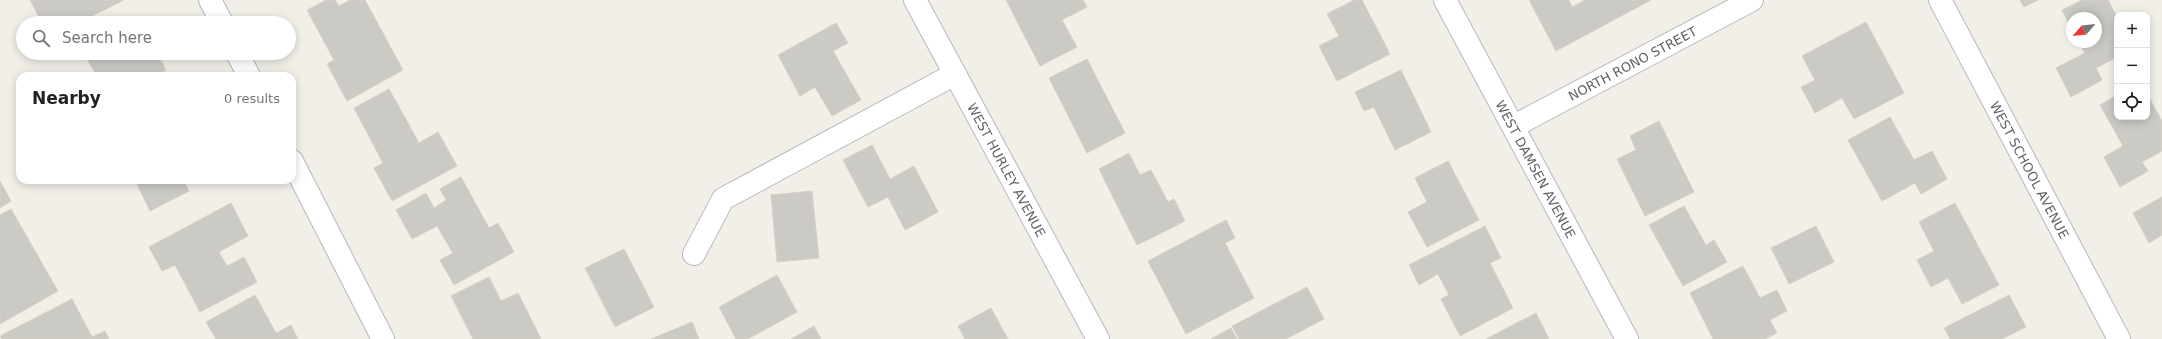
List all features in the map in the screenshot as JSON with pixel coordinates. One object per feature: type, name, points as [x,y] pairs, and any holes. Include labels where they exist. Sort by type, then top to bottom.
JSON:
[{"type":"street","points":[[210,0],[218,16]]},
{"type":"street","name":"WEST HURLEY AVENUE","points":[[915,0],[1098,339]]},
{"type":"street","name":"WEST DAMSEN AVENUE","points":[[1445,0],[1627,339]]},
{"type":"street","name":"NORTH RONO STREET","points":[[1514,126],[1752,0]]},
{"type":"street","name":"WEST SCHOOL AVENUE","points":[[1940,0],[2119,339]]},
{"type":"street","points":[[241,60],[247,72]]},
{"type":"street","points":[[694,254],[723,199],[955,74]]},
{"type":"street","points":[[296,169],[383,339]]},
{"type":"building","points":[[30,0],[124,0],[92,16],[38,16]]},
{"type":"building","points":[[326,0],[335,0],[339,6],[350,0],[365,0],[403,70],[347,101],[327,64],[334,60],[307,10]]},
{"type":"building","points":[[1006,0],[1083,0],[1087,7],[1062,20],[1077,47],[1040,66]]},
{"type":"building","points":[[1354,0],[1362,0],[1390,54],[1337,81],[1319,46],[1339,36],[1327,14]]},
{"type":"building","points":[[1529,0],[1569,0],[1572,7],[1585,0],[1651,0],[1556,51]]},
{"type":"building","points":[[2020,0],[2038,0],[2024,7]]},
{"type":"building","points":[[2082,0],[2108,0],[2114,12],[2114,59],[2096,68],[2102,80],[2071,97],[2056,68],[2085,53],[2082,48],[2102,48],[2102,12],[2066,12],[2066,18],[2062,10]]},
{"type":"building","points":[[1866,22],[1904,93],[1854,119],[1842,98],[1815,113],[1801,87],[1815,80],[1802,56]]},
{"type":"building","points":[[836,23],[848,43],[833,51],[861,100],[832,116],[815,87],[800,96],[778,55]]},
{"type":"building","points":[[1087,59],[1125,133],[1087,153],[1049,78]]},
{"type":"building","points":[[88,60],[161,60],[166,70],[163,72],[95,72]]},
{"type":"building","points":[[1401,70],[1431,132],[1395,150],[1374,107],[1364,111],[1355,92]]},
{"type":"building","points":[[389,89],[419,143],[438,132],[457,166],[392,201],[374,168],[383,163],[354,108]]},
{"type":"building","points":[[2114,97],[2114,120],[2150,120],[2150,99],[2162,121],[2162,151],[2142,162],[2148,171],[2120,187],[2104,157],[2123,146],[2100,105]]},
{"type":"building","points":[[1890,117],[1914,160],[1932,151],[1947,179],[1921,194],[1915,183],[1882,201],[1848,140]]},
{"type":"building","points":[[1659,121],[1694,192],[1645,216],[1617,159],[1636,150],[1630,136]]},
{"type":"building","points":[[872,145],[890,179],[914,166],[938,212],[905,230],[888,197],[868,207],[843,160]]},
{"type":"building","points":[[1129,153],[1140,175],[1151,170],[1168,202],[1174,199],[1185,221],[1137,245],[1099,169]]},
{"type":"building","points":[[1448,161],[1479,220],[1427,247],[1408,212],[1427,202],[1415,178]]},
{"type":"building","points":[[461,177],[489,228],[498,223],[514,252],[454,285],[440,260],[453,253],[437,226],[412,239],[396,210],[426,193],[434,208],[446,200],[440,189]]},
{"type":"building","points":[[0,181],[11,201],[0,208]]},
{"type":"building","points":[[137,184],[185,184],[189,191],[150,211]]},
{"type":"building","points":[[812,191],[819,258],[777,262],[771,195]]},
{"type":"building","points":[[2162,197],[2162,235],[2149,243],[2133,213]]},
{"type":"building","points":[[231,203],[248,236],[219,252],[227,266],[244,257],[257,282],[200,312],[175,265],[162,271],[149,247]]},
{"type":"building","points":[[1955,203],[1999,285],[1962,304],[1948,278],[1931,287],[1917,260],[1934,251],[1919,222]]},
{"type":"building","points":[[1684,206],[1706,245],[1714,240],[1727,262],[1683,286],[1649,225]]},
{"type":"building","points":[[11,209],[58,291],[0,324],[0,215]]},
{"type":"building","points":[[1226,220],[1235,238],[1225,243],[1254,298],[1186,334],[1148,261]]},
{"type":"building","points":[[1485,226],[1501,258],[1490,263],[1513,308],[1460,336],[1441,299],[1449,295],[1438,274],[1419,285],[1409,265]]},
{"type":"building","points":[[1816,226],[1834,262],[1789,284],[1771,248]]},
{"type":"building","points":[[624,249],[654,307],[615,327],[585,268]]},
{"type":"building","points":[[1743,266],[1760,298],[1777,290],[1787,311],[1770,320],[1777,333],[1765,339],[1713,339],[1690,293]]},
{"type":"building","points":[[777,275],[797,312],[748,339],[736,339],[719,307]]},
{"type":"building","points":[[489,277],[501,301],[518,293],[541,339],[473,339],[451,296]]},
{"type":"building","points":[[1307,287],[1324,319],[1286,339],[1239,339],[1232,326]]},
{"type":"building","points":[[255,295],[276,333],[291,325],[298,339],[216,339],[206,322]]},
{"type":"building","points":[[2009,295],[2026,327],[2002,339],[1950,339],[1944,328]]},
{"type":"building","points":[[72,299],[92,337],[105,331],[109,339],[2,339],[0,336]]},
{"type":"building","points":[[991,308],[1008,339],[965,339],[958,326]]},
{"type":"building","points":[[1536,313],[1549,339],[1486,339]]},
{"type":"building","points":[[692,322],[699,339],[651,339]]},
{"type":"building","points":[[814,326],[821,339],[791,339]]},
{"type":"building","points":[[1231,328],[1237,339],[1211,339]]}]
